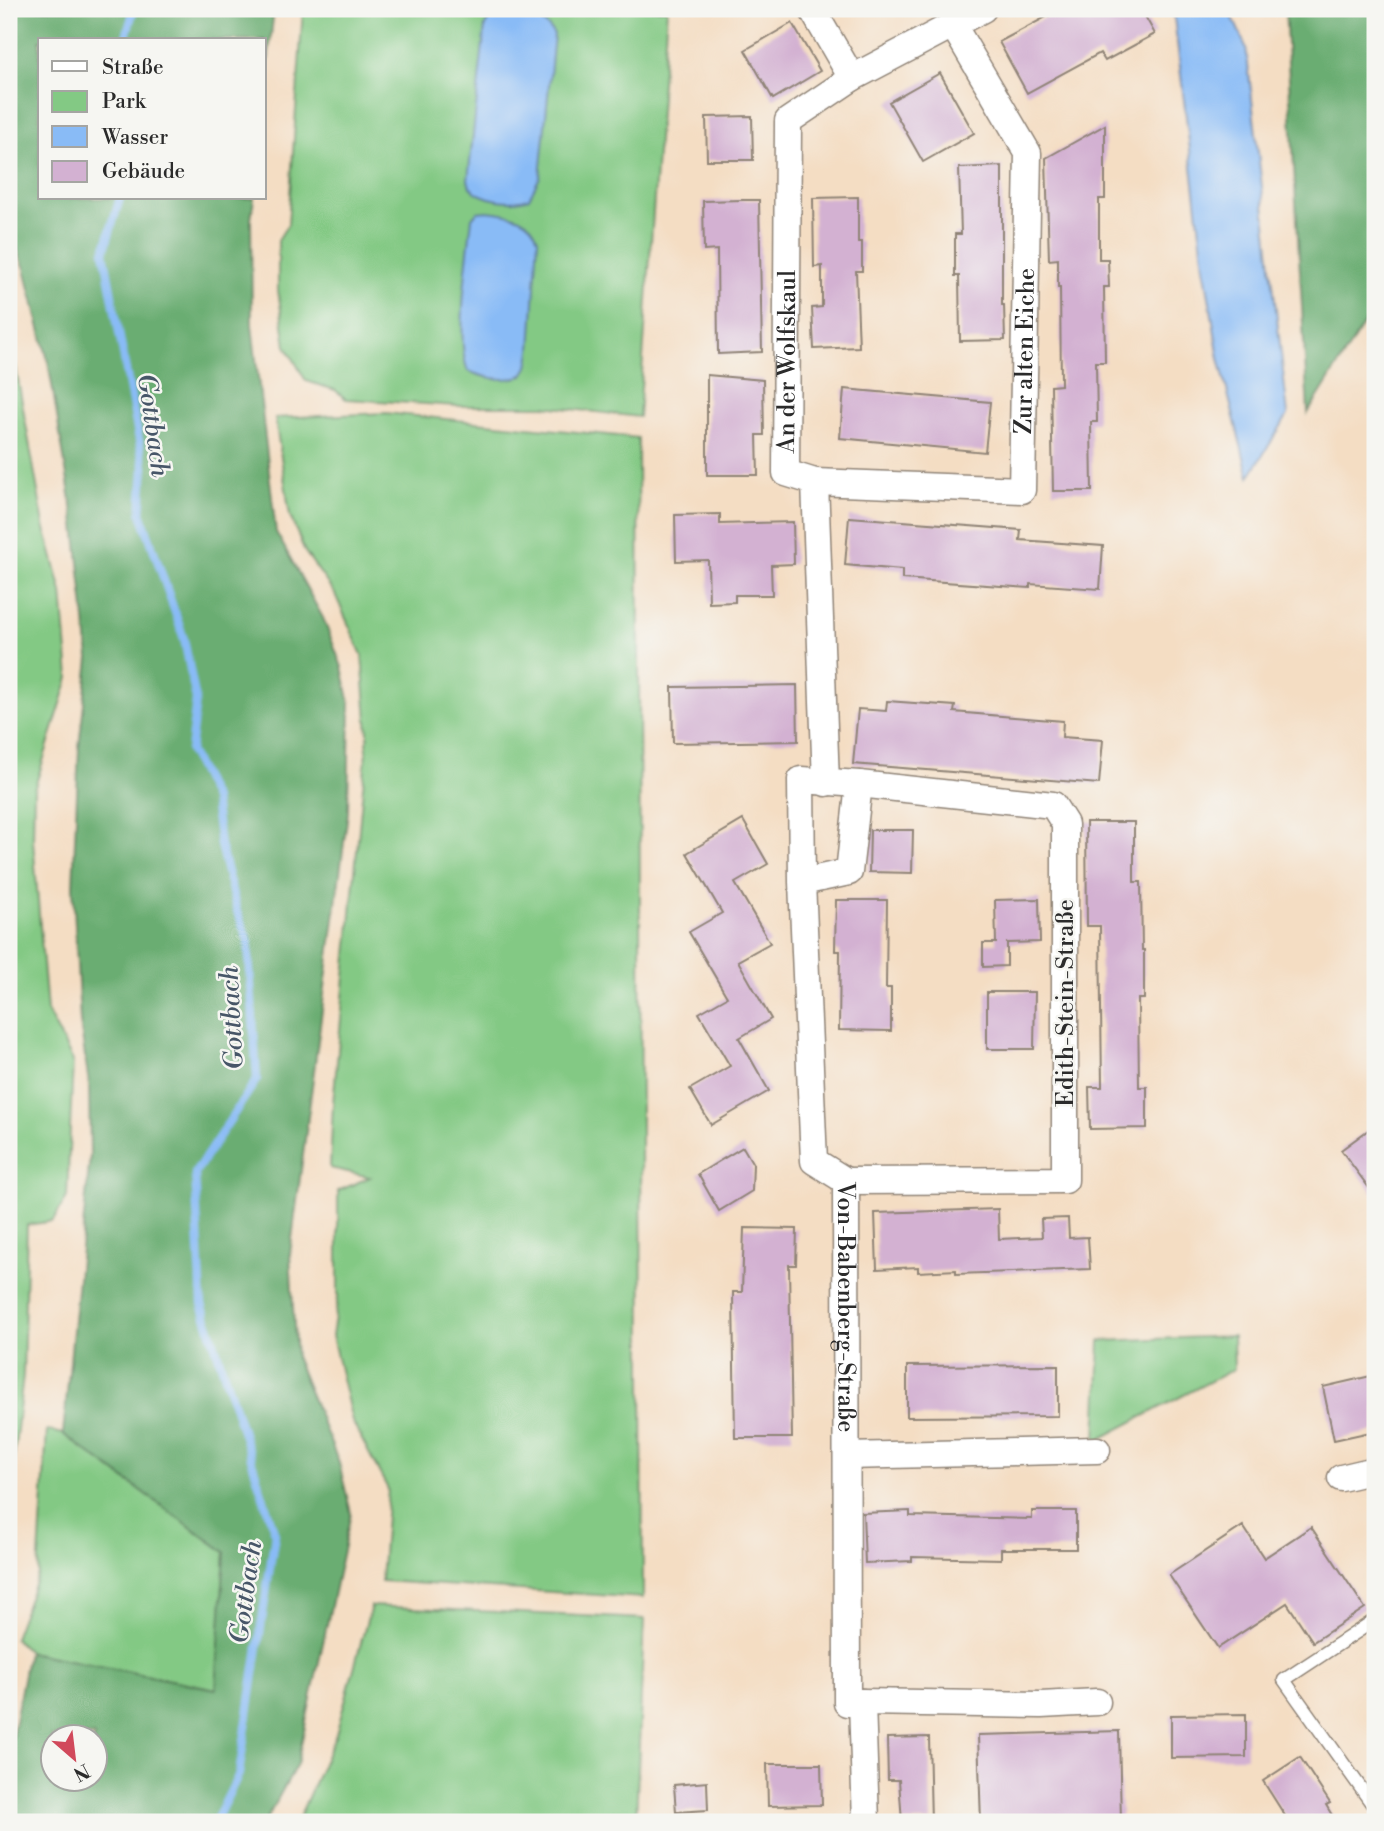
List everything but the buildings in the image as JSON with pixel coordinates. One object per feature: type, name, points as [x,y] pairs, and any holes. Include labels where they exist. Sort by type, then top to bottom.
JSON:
[{"type":"street","points":[[813,9],[852,78]]},
{"type":"street","name":"An der Wolfskaul","points":[[826,783],[815,482],[786,473],[789,121],[852,78],[982,9]]},
{"type":"street","name":"Zur alten Eiche","points":[[815,482],[1022,490],[1028,153],[953,26]]},
{"type":"street","name":"Von-Babenberg-Straße","points":[[859,785],[801,780],[802,882],[814,1161],[846,1181],[847,1703],[862,1702]]},
{"type":"street","points":[[802,882],[849,872],[859,785]]},
{"type":"street","name":"Edith-Stein-Straße","points":[[846,1181],[1065,1180],[1065,824],[1053,805],[859,785]]},
{"type":"street","name":"Von-Babenberg-Straße","points":[[847,1457],[1097,1450]]},
{"type":"street","points":[[1341,1478],[1375,1471]]},
{"type":"street","points":[[866,1822],[862,1702],[1041,1705],[1097,1702]]},
{"type":"lane","points":[[1375,1620],[1284,1680],[1375,1808]]},
{"type":"green space","points":[[9,9],[274,9],[266,80],[266,38],[38,38],[38,200],[254,200],[251,219],[252,325],[276,532],[323,618],[342,667],[350,704],[348,812],[290,1254],[296,1359],[339,1463],[351,1513],[297,1764],[265,1822],[9,1822],[9,1753],[28,1652],[216,1689],[225,1552],[63,1434],[90,1155],[89,1084],[80,1022],[73,887],[79,747],[89,658],[75,525],[48,361],[25,269],[9,226]]},
{"type":"green space","points":[[303,9],[667,9],[639,417],[544,406],[458,406],[346,399],[335,390],[306,381],[286,346],[278,290],[278,240],[288,224]]},
{"type":"green space","points":[[1285,9],[1375,9],[1375,306],[1308,413]]},
{"type":"green space","points":[[9,330],[44,525],[62,592],[69,678],[34,790],[33,840],[47,1011],[73,1061],[67,1197],[53,1221],[27,1225],[23,1375],[9,1501]]},
{"type":"green space","points":[[386,413],[638,438],[643,1598],[381,1581],[388,1489],[352,1421],[332,1336],[338,1297],[338,1191],[370,1177],[330,1168],[333,1103],[368,734],[362,655],[335,594],[305,552],[290,516],[275,418]]},
{"type":"green space","points":[[1233,1336],[1234,1369],[1096,1441],[1100,1341]]},
{"type":"green space","points":[[47,1430],[63,1434],[225,1552],[217,1689],[28,1652],[14,1638],[38,1574]]},
{"type":"green space","points":[[371,1606],[644,1619],[636,1822],[297,1822],[336,1734]]},
{"type":"water","points":[[1173,9],[1229,9],[1246,47],[1288,415],[1249,477],[1219,358],[1204,266]]},
{"type":"water","points":[[497,13],[537,19],[554,35],[540,177],[529,198],[514,201],[482,195],[470,187],[468,180],[485,26],[490,16]]},
{"type":"water","points":[[487,211],[524,220],[538,239],[528,367],[523,375],[509,379],[468,371],[464,357],[462,319],[472,218],[477,212]]},
{"type":"waterway","name":"Gottbach","points":[[126,38],[134,9]]},
{"type":"waterway","name":"Gottbach","points":[[119,200],[104,252],[144,467],[141,513],[184,639],[196,700],[190,751],[214,799],[220,845],[237,911],[248,940],[257,1079],[195,1173],[202,1304],[275,1534],[239,1774],[215,1822]]}]
